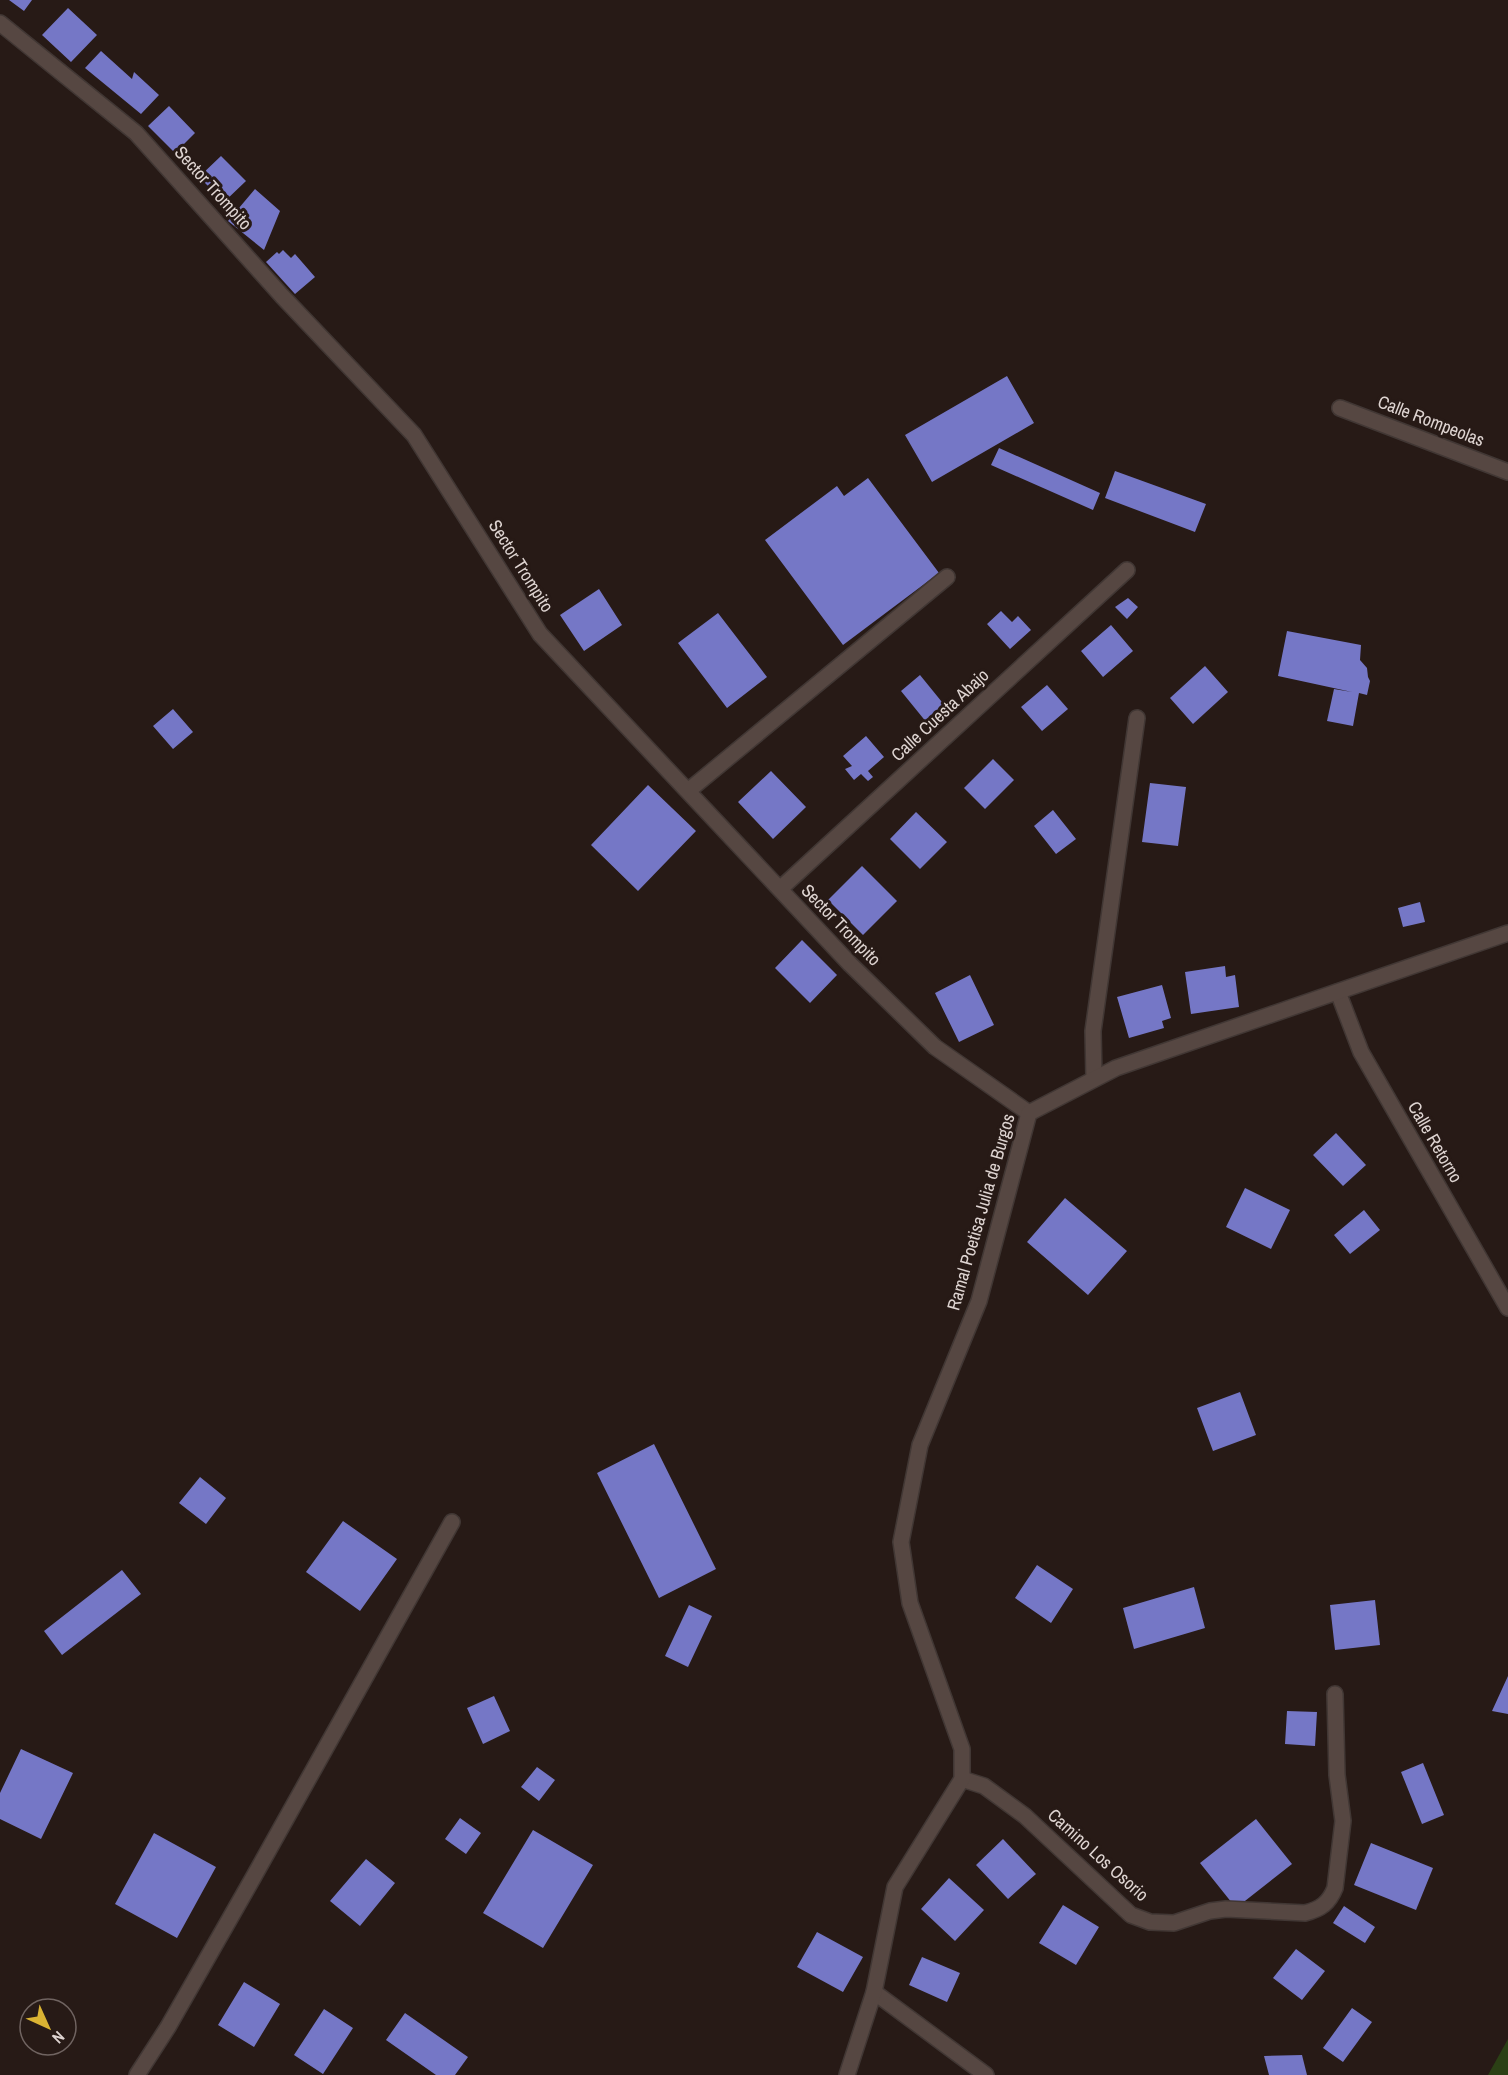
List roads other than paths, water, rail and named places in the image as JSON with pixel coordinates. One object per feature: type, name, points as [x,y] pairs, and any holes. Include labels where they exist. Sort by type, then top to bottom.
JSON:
[{"type":"street","name":"Sector Trompito","points":[[0,23],[136,133],[282,296],[414,435],[540,634],[780,890],[850,964],[935,1047],[1029,1113]]},
{"type":"street","name":"Calle Rompeolas","points":[[1340,408],[1508,472]]},
{"type":"street","name":"Calle Cuesta Abajo","points":[[780,890],[1127,570]]},
{"type":"street","points":[[688,791],[947,577]]},
{"type":"street","points":[[1094,1079],[1093,1031],[1137,718]]},
{"type":"street","name":"Ramal Poetisa Julia de Burgos","points":[[962,1779],[962,1749],[910,1603],[902,1542],[920,1445],[979,1301],[1029,1113],[1116,1068],[1508,933]]},
{"type":"street","name":"Calle Retorno","points":[[1338,992],[1361,1052],[1508,1308]]},
{"type":"street","points":[[137,2075],[168,2027],[253,1878],[452,1522]]},
{"type":"street","name":"Camino Los Osorio","points":[[962,1779],[984,1786],[1025,1816],[1131,1915],[1150,1922],[1174,1923],[1210,1911],[1305,1913],[1316,1911],[1324,1906],[1335,1888],[1343,1821],[1336,1775],[1335,1694]]},
{"type":"street","points":[[847,2075],[874,1992],[895,1887],[962,1779]]},
{"type":"street","points":[[874,1992],[986,2075]]}]
